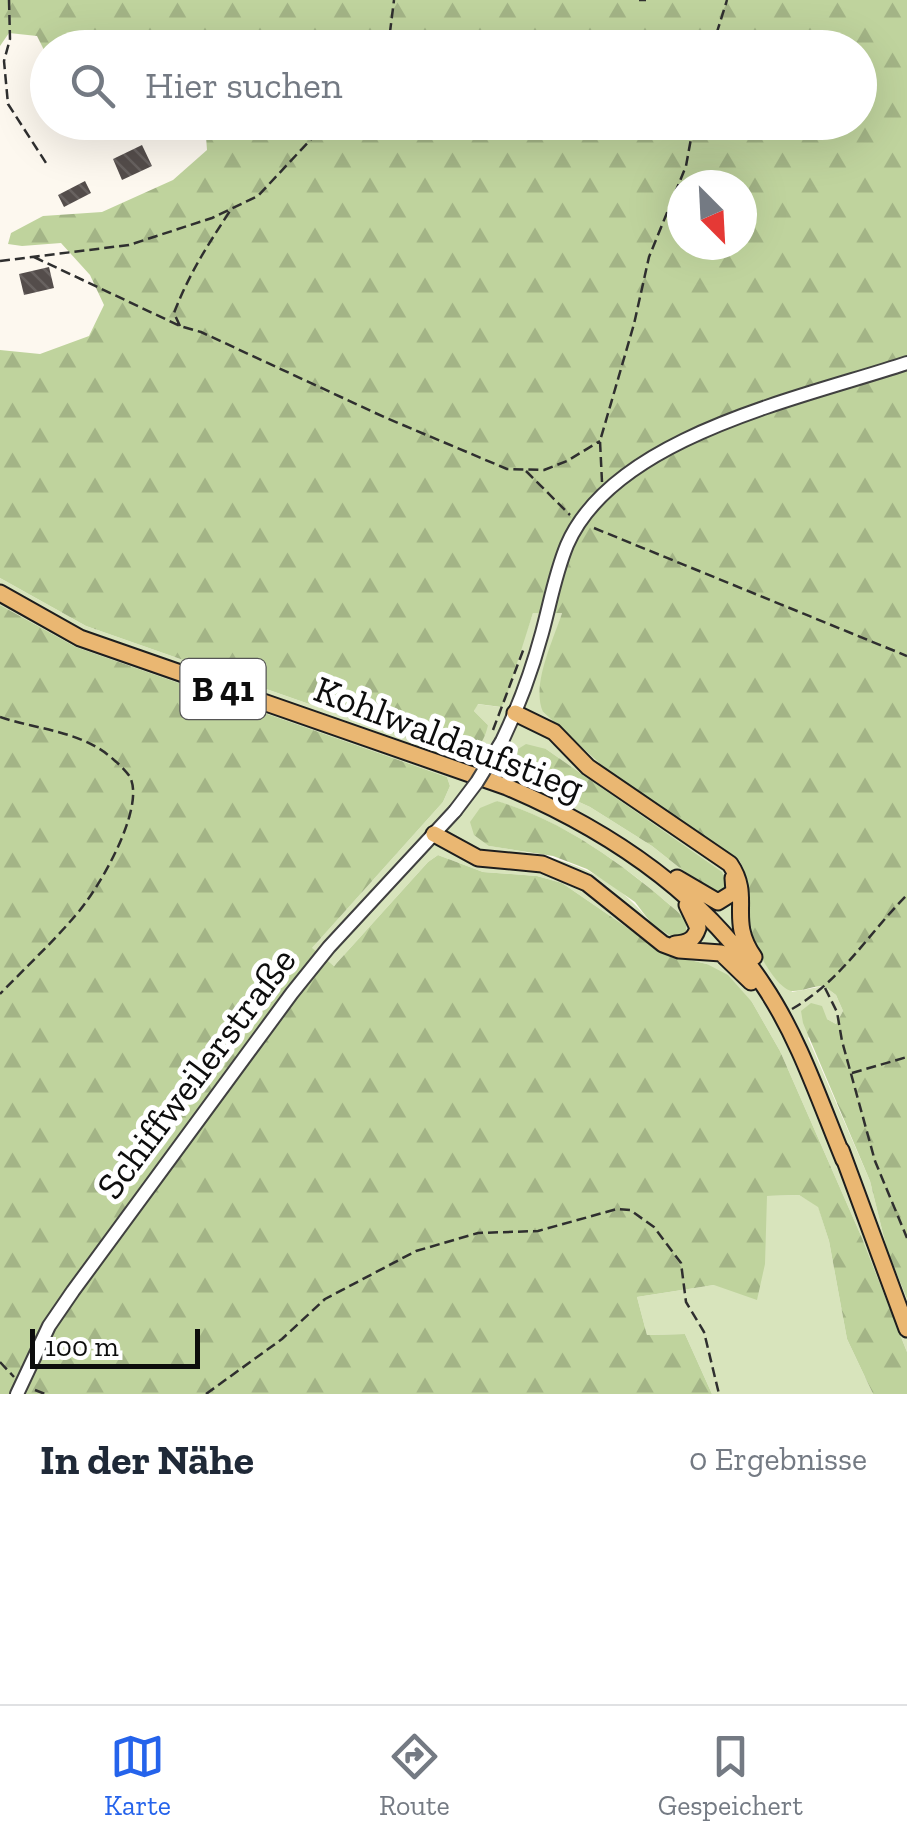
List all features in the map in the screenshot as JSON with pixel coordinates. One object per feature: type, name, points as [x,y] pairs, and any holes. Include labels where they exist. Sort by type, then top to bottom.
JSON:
[{"type":"main road","name":"Kohlwaldaufstieg","points":[[0,593],[80,638],[507,787],[584,822],[629,852],[694,903],[743,956],[775,1005],[844,1160]]},
{"type":"main road","points":[[515,714],[554,732],[588,767],[714,850],[737,874],[741,936],[789,1011],[844,1160]]},
{"type":"main road","points":[[584,822],[634,848],[718,902],[731,896],[735,885],[728,867],[714,850]]},
{"type":"main road","points":[[434,834],[478,858],[528,862],[587,882],[664,944],[679,950],[721,953],[746,975],[779,1023],[812,1084]]},
{"type":"main road","points":[[629,852],[689,907],[698,928],[688,943],[676,944],[638,922]]},
{"type":"main road","name":"B 41","points":[[844,1160],[907,1329]]},
{"type":"street","name":"Schiffweilerstraße","points":[[19,1390],[49,1326],[73,1291],[292,992],[478,782],[497,738],[515,714],[539,643],[552,586],[579,522],[602,487],[656,453],[721,424],[907,363]]},
{"type":"path","points":[[8,0],[10,39],[4,62],[8,104],[30,138]]},
{"type":"path","points":[[390,30],[394,0]]},
{"type":"path","points":[[639,0],[646,0]]},
{"type":"path","points":[[718,30],[727,0]]},
{"type":"path","points":[[31,140],[48,166]]},
{"type":"path","points":[[0,261],[129,245],[231,210],[258,196],[310,140]]},
{"type":"path","points":[[602,487],[600,441],[649,257],[686,166],[691,140]]},
{"type":"path","points":[[180,326],[174,314],[184,289],[204,246],[231,210]]},
{"type":"path","points":[[34,257],[384,418],[507,469],[544,470],[600,441]]},
{"type":"path","points":[[525,470],[579,522],[907,656]]},
{"type":"path","points":[[602,487],[615,474]]},
{"type":"path","points":[[497,738],[524,647]]},
{"type":"path","points":[[0,717],[90,743],[130,777],[134,797],[119,842],[78,914],[0,994]]},
{"type":"path","points":[[789,1011],[825,988],[907,895]]},
{"type":"path","points":[[825,988],[837,1012],[874,1162],[907,1238]]},
{"type":"path","points":[[850,1073],[907,1057]]},
{"type":"path","points":[[206,1394],[282,1339],[325,1299],[416,1251],[478,1232],[538,1232],[617,1210],[630,1210],[654,1227],[681,1263],[686,1302],[704,1332],[719,1394]]},
{"type":"path","points":[[0,1362],[19,1390]]},
{"type":"green space","points":[[0,0],[907,0],[907,1299],[887,1250],[870,1181],[803,1023],[801,1011],[811,1003],[822,1006],[827,1019],[836,1024],[843,1011],[836,995],[824,986],[793,991],[780,983],[766,966],[752,936],[748,885],[739,860],[608,771],[543,712],[541,676],[562,613],[533,613],[505,701],[501,707],[478,704],[474,711],[488,725],[484,737],[475,750],[458,756],[86,626],[0,578],[0,350],[40,354],[89,336],[104,305],[90,275],[61,243],[8,244],[11,233],[43,216],[102,212],[173,180],[207,150],[206,140],[877,140],[877,30],[30,30],[30,35],[9,33],[0,46]]},
{"type":"green space","points":[[0,578],[86,626],[458,756],[488,725],[474,711],[477,704],[500,707],[533,613],[562,613],[544,672],[543,712],[608,771],[739,860],[747,874],[750,896],[792,992],[824,986],[836,995],[843,1011],[836,1024],[827,1019],[808,1038],[870,1181],[887,1250],[907,1299],[907,1352],[780,1051],[752,1002],[707,964],[657,948],[562,883],[537,876],[483,872],[438,855],[334,966],[311,949],[443,802],[450,786],[447,777],[76,647],[0,605]],"holes":[[[546,749],[586,777],[710,892],[652,846],[590,807],[518,774]],[[496,801],[573,835],[643,883],[686,919],[651,923],[617,888],[598,876],[558,860],[489,846]]]},
{"type":"green space","points":[[0,605],[76,647],[447,777],[450,786],[443,802],[312,948],[334,966],[438,855],[483,872],[537,876],[562,883],[657,948],[728,975],[752,1002],[780,1051],[862,1238],[907,1352],[907,1394],[873,1394],[847,1339],[829,1241],[818,1207],[799,1195],[767,1196],[765,1264],[757,1300],[714,1285],[637,1297],[647,1335],[685,1334],[712,1394],[0,1394]]},
{"type":"green space","points":[[526,744],[546,749],[722,872],[729,888],[720,893],[710,892],[652,846],[590,807],[518,774],[511,768],[518,749]]},
{"type":"green space","points":[[497,801],[549,821],[598,850],[686,919],[686,931],[681,936],[669,935],[651,923],[635,902],[587,869],[553,856],[489,846],[474,835],[470,822],[480,808]]},
{"type":"green space","points":[[799,1195],[818,1206],[829,1241],[847,1339],[873,1394],[712,1394],[685,1334],[647,1335],[637,1297],[714,1285],[767,1196]]},
{"type":"building","points":[[142,145],[152,166],[122,180],[113,159]]},
{"type":"building","points":[[85,181],[91,193],[64,207],[58,195]]},
{"type":"building","points":[[49,267],[54,288],[24,295],[19,274]]}]
